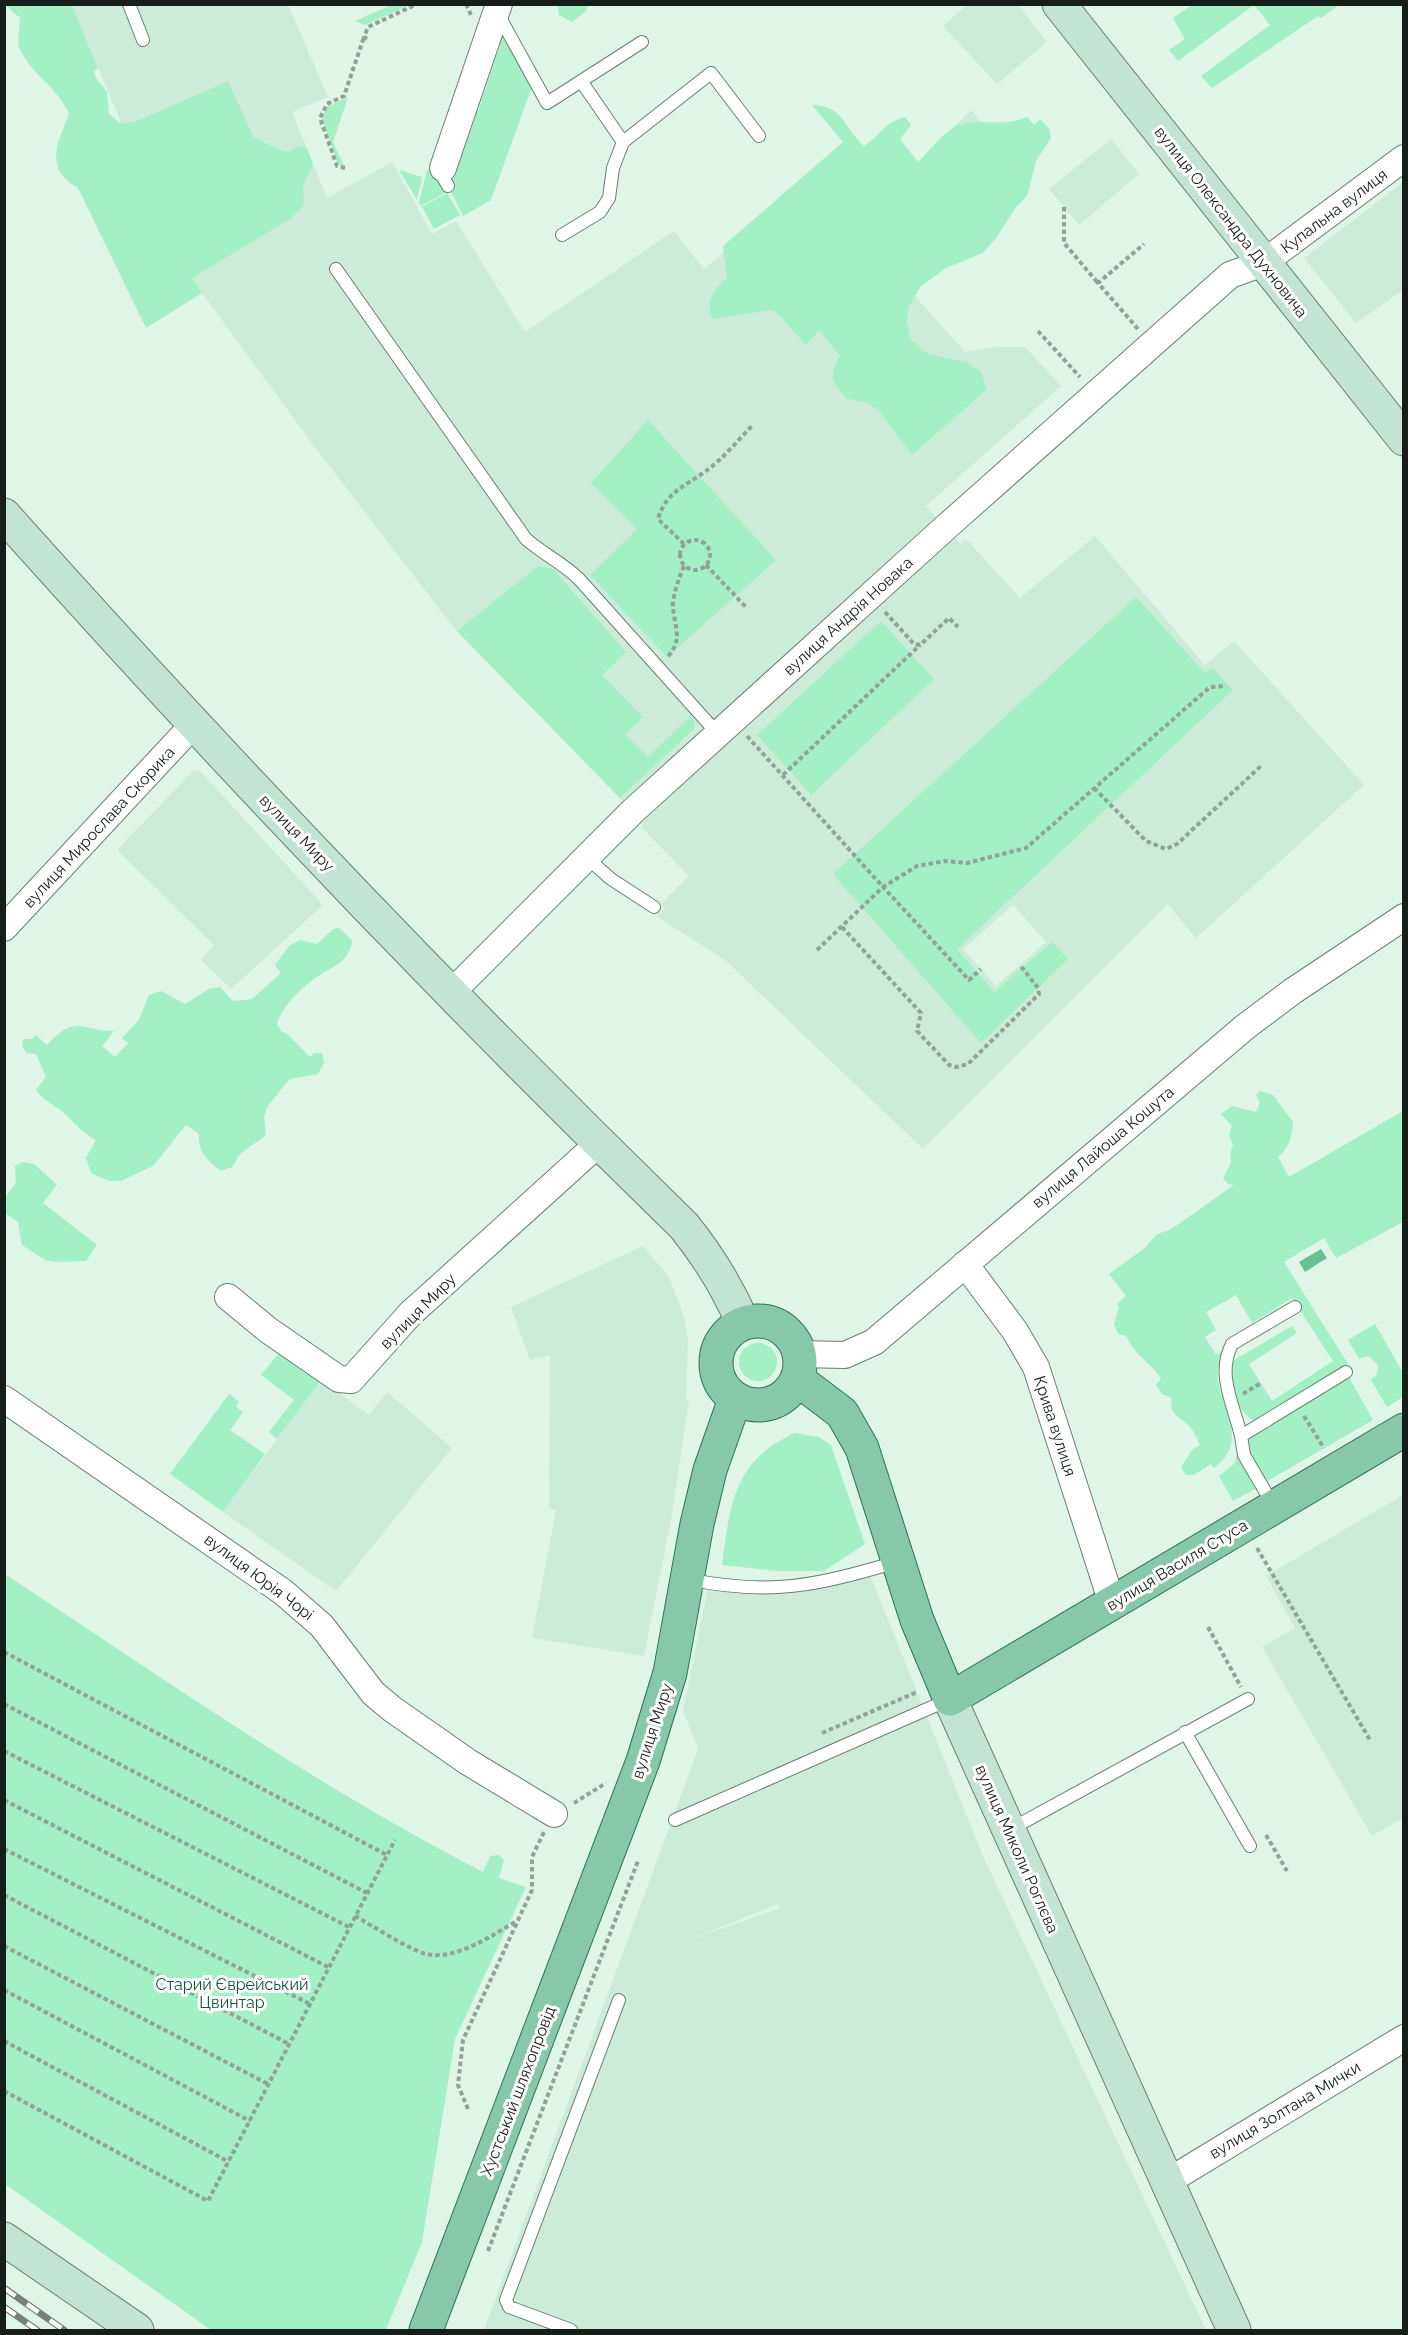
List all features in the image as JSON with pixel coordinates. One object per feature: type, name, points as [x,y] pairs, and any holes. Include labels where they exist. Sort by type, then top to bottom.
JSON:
[{"type":"main road","points":[[764,1320],[776,1324],[787,1332],[798,1367],[790,1390],[767,1404],[754,1405],[735,1399],[721,1385],[716,1372],[715,1358],[728,1334],[743,1323],[764,1320]]},
{"type":"main road","name":"вулиця Миколи Роглєва","points":[[798,1367],[850,1424],[862,1448],[917,1620],[950,1699]]},
{"type":"main road","name":"вулиця Миру","points":[[624,1856],[643,1761],[670,1673],[696,1524],[710,1470],[735,1399]]},
{"type":"main road","name":"вулиця Василя Стуса","points":[[950,1699],[1404,1430]]},
{"type":"main road","name":"Хустський шляхопровід","points":[[426,2331],[624,1856]]},
{"type":"street","name":"вулиця Олександра Духновича","points":[[1059,4],[1404,439]]},
{"type":"street","points":[[445,177],[498,8]]},
{"type":"street","name":"Купальна вулиця","points":[[1263,262],[1404,158]]},
{"type":"street","name":"вулиця Андрія Новака","points":[[450,994],[587,858],[718,734],[1230,275],[1263,262]]},
{"type":"street","name":"вулиця Миру","points":[[4,515],[194,725],[450,994],[684,1226],[711,1259],[728,1288],[743,1323]]},
{"type":"street","name":"вулиця Мирослава Скорика","points":[[4,928],[194,725]]},
{"type":"street","name":"вулиця Лайоша Кошута","points":[[798,1367],[866,1347],[1245,1027],[1293,991],[1404,916]]},
{"type":"street","name":"вулиця Миру","points":[[228,1297],[268,1330],[339,1379],[351,1380],[410,1314],[599,1143]]},
{"type":"street","name":"Крива вулиця","points":[[966,1264],[1015,1331],[1036,1367],[1112,1603]]},
{"type":"street","name":"вулиця Юрія Чорі","points":[[4,1399],[283,1592],[322,1626],[373,1693],[392,1709],[468,1762],[554,1814]]},
{"type":"street","name":"вулиця Миколи Роглєва","points":[[950,1699],[1234,2331]]},
{"type":"street","name":"вулиця Золтана Мички","points":[[1167,2182],[1404,2038]]},
{"type":"street","points":[[4,2239],[137,2331]]},
{"type":"lane","points":[[129,4],[143,40]]},
{"type":"lane","points":[[498,8],[547,103],[642,42]]},
{"type":"lane","points":[[562,235],[600,212],[609,198],[613,168],[623,142],[711,73],[759,136]]},
{"type":"lane","points":[[581,81],[623,142]]},
{"type":"lane","points":[[336,269],[526,539],[542,553],[566,566],[579,579],[718,734]]},
{"type":"lane","points":[[587,858],[611,879],[654,907]]},
{"type":"lane","points":[[1274,1507],[1244,1455],[1241,1436],[1224,1379],[1232,1344],[1295,1307]]},
{"type":"lane","points":[[1241,1436],[1346,1372]]},
{"type":"lane","points":[[687,1579],[732,1587],[789,1588],[853,1576],[897,1561]]},
{"type":"lane","points":[[675,1820],[950,1699]]},
{"type":"lane","points":[[1008,1830],[1248,1699]]},
{"type":"lane","points":[[1185,1732],[1250,1846]]},
{"type":"lane","points":[[571,2331],[510,2307],[506,2300],[619,2000]]},
{"type":"path","points":[[332,4],[340,4]]},
{"type":"path","points":[[345,168],[337,166],[320,118],[324,107],[348,92],[368,27],[417,4]]},
{"type":"path","points":[[1064,207],[1064,243],[1142,334]]},
{"type":"path","points":[[1098,283],[1144,244]]},
{"type":"path","points":[[1038,331],[1086,384]]},
{"type":"path","points":[[684,544],[658,519],[662,504],[676,489],[706,471],[753,425]]},
{"type":"path","points":[[695,540],[706,545],[710,556],[706,565],[693,570],[684,566],[680,557],[684,544],[695,540]]},
{"type":"path","points":[[706,565],[746,607]]},
{"type":"path","points":[[662,661],[671,654],[678,634],[673,605],[677,584],[684,566]]},
{"type":"path","points":[[882,610],[914,644],[920,645]]},
{"type":"path","points":[[783,775],[950,618],[958,627]]},
{"type":"path","points":[[817,950],[883,887],[917,866],[945,861],[967,862],[1026,848],[1210,687],[1226,686]]},
{"type":"path","points":[[745,733],[969,980],[981,969]]},
{"type":"path","points":[[1094,788],[1146,841],[1166,849],[1177,844],[1260,766]]},
{"type":"path","points":[[842,927],[921,1013],[917,1030],[949,1065],[956,1067],[968,1064],[1040,994],[1020,965]]},
{"type":"path","points":[[1237,1400],[1261,1383]]},
{"type":"path","points":[[1296,1402],[1327,1454]]},
{"type":"path","points":[[1252,1540],[1370,1740]]},
{"type":"path","points":[[1208,1627],[1248,1699]]},
{"type":"path","points":[[4,1652],[387,1855]]},
{"type":"path","points":[[822,1733],[917,1692]]},
{"type":"path","points":[[4,1704],[367,1893]]},
{"type":"path","points":[[4,1751],[349,1927]]},
{"type":"path","points":[[468,2109],[458,2085],[463,2040],[532,1890],[532,1857],[538,1842],[554,1814],[643,1761]]},
{"type":"path","points":[[4,1800],[328,1967]]},
{"type":"path","points":[[1264,1832],[1287,1871]]},
{"type":"path","points":[[4,2091],[208,2201],[395,1840]]},
{"type":"path","points":[[4,1849],[310,2004]]},
{"type":"path","points":[[487,2252],[624,1856]]},
{"type":"path","points":[[4,1895],[289,2044]]},
{"type":"path","points":[[355,1916],[426,1954],[446,1953],[477,1944],[518,1920]]},
{"type":"path","points":[[4,1946],[268,2084]]},
{"type":"path","points":[[4,1990],[250,2121]]},
{"type":"path","points":[[4,2041],[229,2162]]},
{"type":"shaded area","points":[[72,5],[288,5],[328,97],[292,112],[327,198],[392,162],[432,234],[456,221],[525,332],[674,231],[704,269],[851,145],[889,191],[971,110],[1025,170],[906,286],[965,352],[995,347],[1025,347],[1061,386],[926,506],[960,544],[966,539],[1020,598],[1095,536],[1205,665],[1234,641],[1364,785],[1196,938],[1168,904],[923,1149],[725,960],[656,916],[665,908],[661,904],[689,876],[641,827],[644,823],[454,628],[314,446],[191,278],[123,127]],"holes":[[[1013,905],[1046,942],[996,986],[963,949]]]},
{"type":"shaded area","points":[[967,5],[1018,5],[1047,42],[997,84],[943,26]]},
{"type":"shaded area","points":[[1111,139],[1139,174],[1079,225],[1049,189]]},
{"type":"shaded area","points":[[1403,182],[1403,290],[1356,323],[1304,258]]},
{"type":"shaded area","points":[[194,770],[200,771],[323,905],[231,989],[201,960],[214,945],[117,850]]},
{"type":"shaded area","points":[[643,1246],[669,1277],[684,1317],[688,1339],[686,1399],[689,1400],[671,1520],[644,1656],[532,1638],[556,1510],[549,1508],[550,1355],[530,1360],[511,1307]]},
{"type":"shaded area","points":[[1321,1249],[1327,1258],[1305,1272],[1299,1262]]},
{"type":"shaded area","points":[[321,1380],[369,1415],[387,1392],[452,1448],[336,1591],[223,1512]]},
{"type":"shaded area","points":[[1403,1495],[1403,1818],[1372,1836],[1262,1647],[1295,1628],[1266,1576]]},
{"type":"shaded area","points":[[868,1570],[982,1854],[1206,2330],[484,2330],[698,1749],[683,1711],[709,1583],[732,1587]],"holes":[[[778,1904],[780,1908],[689,1940]]]},
{"type":"green space","points":[[558,4],[588,5],[586,11],[572,22],[559,15]]},
{"type":"green space","points":[[1192,4],[1339,5],[1321,18],[1318,16],[1212,88],[1201,76],[1270,25],[1254,5],[1178,61],[1169,50],[1185,39],[1173,18]]},
{"type":"green space","points":[[5,5],[72,5],[98,68],[94,71],[96,78],[107,92],[109,114],[120,123],[135,122],[228,81],[254,138],[289,152],[298,146],[307,148],[313,164],[303,186],[304,205],[290,219],[192,278],[202,293],[146,328],[78,188],[67,181],[57,164],[58,146],[69,114],[58,96],[24,57],[18,44],[20,18]]},
{"type":"green space","points":[[391,5],[409,5],[365,25],[355,21]]},
{"type":"green space","points":[[497,18],[533,84],[491,200],[463,216],[448,186],[456,135],[467,138],[475,119],[463,115],[466,107],[478,111],[500,45],[490,41]]},
{"type":"green space","points":[[348,97],[333,142],[344,166],[341,166],[337,161],[322,119],[327,107]]},
{"type":"green space","points":[[812,105],[831,109],[843,119],[864,146],[891,123],[905,117],[911,125],[900,139],[918,162],[944,135],[961,124],[1008,122],[1027,117],[1034,125],[1040,119],[1050,130],[1051,138],[1036,161],[1027,196],[1016,207],[997,237],[983,253],[946,268],[920,287],[908,308],[907,324],[911,340],[926,353],[968,363],[981,372],[987,389],[912,455],[879,411],[868,403],[847,399],[838,388],[833,375],[840,356],[819,330],[806,345],[772,310],[712,319],[710,312],[712,296],[727,278],[723,246],[843,142]]},
{"type":"green space","points":[[399,170],[422,177],[417,200]]},
{"type":"green space","points":[[427,170],[437,173],[447,192],[421,206],[419,202]]},
{"type":"green space","points":[[447,193],[460,215],[434,229],[422,207]]},
{"type":"green space","points":[[648,420],[776,560],[667,657],[590,575],[637,529],[591,483]]},
{"type":"green space","points":[[538,566],[553,569],[626,652],[602,675],[643,717],[625,734],[648,757],[690,716],[694,720],[694,729],[620,798],[457,631]]},
{"type":"green space","points":[[1136,597],[1204,672],[1213,669],[1233,690],[957,949],[994,992],[1052,942],[1068,959],[981,1043],[833,874]]},
{"type":"green space","points":[[881,621],[934,679],[811,795],[757,735]]},
{"type":"green space","points":[[339,928],[352,940],[347,955],[300,991],[286,1007],[277,1024],[282,1032],[286,1033],[310,1057],[314,1053],[322,1053],[324,1063],[318,1074],[290,1079],[283,1087],[268,1106],[264,1116],[266,1135],[240,1154],[232,1167],[221,1171],[204,1156],[199,1134],[186,1125],[153,1166],[121,1181],[109,1181],[91,1173],[86,1158],[96,1140],[83,1132],[36,1090],[46,1077],[36,1054],[27,1053],[22,1047],[23,1039],[32,1039],[36,1035],[47,1045],[65,1029],[72,1027],[114,1031],[102,1046],[115,1057],[128,1043],[122,1038],[139,1020],[149,995],[161,991],[185,1004],[209,989],[220,987],[233,1001],[252,999],[281,973],[275,965],[289,946],[300,940],[317,944],[333,929]]},
{"type":"green space","points":[[1260,1091],[1273,1095],[1293,1122],[1289,1142],[1278,1157],[1289,1177],[1403,1111],[1403,1222],[1336,1258],[1324,1238],[1284,1262],[1348,1364],[1256,1421],[1242,1411],[1235,1395],[1232,1377],[1234,1360],[1292,1326],[1297,1333],[1249,1364],[1272,1401],[1333,1361],[1292,1298],[1252,1323],[1236,1295],[1206,1312],[1216,1330],[1205,1337],[1216,1355],[1224,1350],[1218,1378],[1232,1437],[1230,1448],[1214,1468],[1211,1464],[1194,1475],[1186,1475],[1181,1467],[1192,1450],[1200,1445],[1191,1428],[1173,1411],[1172,1398],[1162,1394],[1156,1385],[1161,1379],[1157,1373],[1134,1349],[1126,1336],[1118,1334],[1114,1324],[1119,1308],[1117,1304],[1126,1296],[1109,1274],[1146,1247],[1157,1234],[1170,1230],[1234,1185],[1228,1184],[1223,1178],[1231,1163],[1230,1153],[1233,1145],[1229,1134],[1232,1126],[1221,1114],[1232,1106],[1256,1112],[1260,1103],[1256,1095]]},
{"type":"green space","points":[[23,1162],[34,1164],[57,1185],[43,1203],[97,1245],[86,1261],[45,1260],[22,1245],[18,1222],[5,1213],[5,1197],[16,1183],[15,1166]]},
{"type":"green space","points":[[1375,1324],[1403,1373],[1403,1397],[1387,1407],[1371,1380],[1377,1374],[1378,1365],[1369,1356],[1359,1359],[1348,1340]]},
{"type":"green space","points":[[758,1343],[772,1348],[777,1362],[772,1376],[758,1381],[744,1376],[739,1362],[744,1348]]},
{"type":"green space","points":[[279,1353],[321,1380],[277,1439],[269,1432],[294,1400],[261,1375]]},
{"type":"green space","points":[[1346,1372],[1373,1420],[1264,1483],[1241,1436]]},
{"type":"green space","points":[[229,1394],[239,1402],[236,1407],[243,1412],[230,1430],[265,1454],[223,1512],[170,1474]]},
{"type":"green space","points":[[795,1433],[819,1437],[831,1445],[865,1544],[824,1571],[777,1571],[722,1565],[728,1522],[739,1486],[747,1471],[759,1456]]},
{"type":"green space","points":[[1237,1455],[1255,1489],[1233,1501],[1219,1476],[1234,1464]]},
{"type":"green space","name":"Старий Єврейський Цвинтар","points":[[5,1574],[181,1691],[360,1804],[483,1872],[490,1856],[499,1855],[504,1860],[499,1878],[526,1887],[455,2039],[422,2242],[386,2330],[211,2330],[5,2184]]},
{"type":"railway","points":[[4,2288],[64,2330]]},
{"type":"railway","points":[[4,2307],[37,2330]]}]
